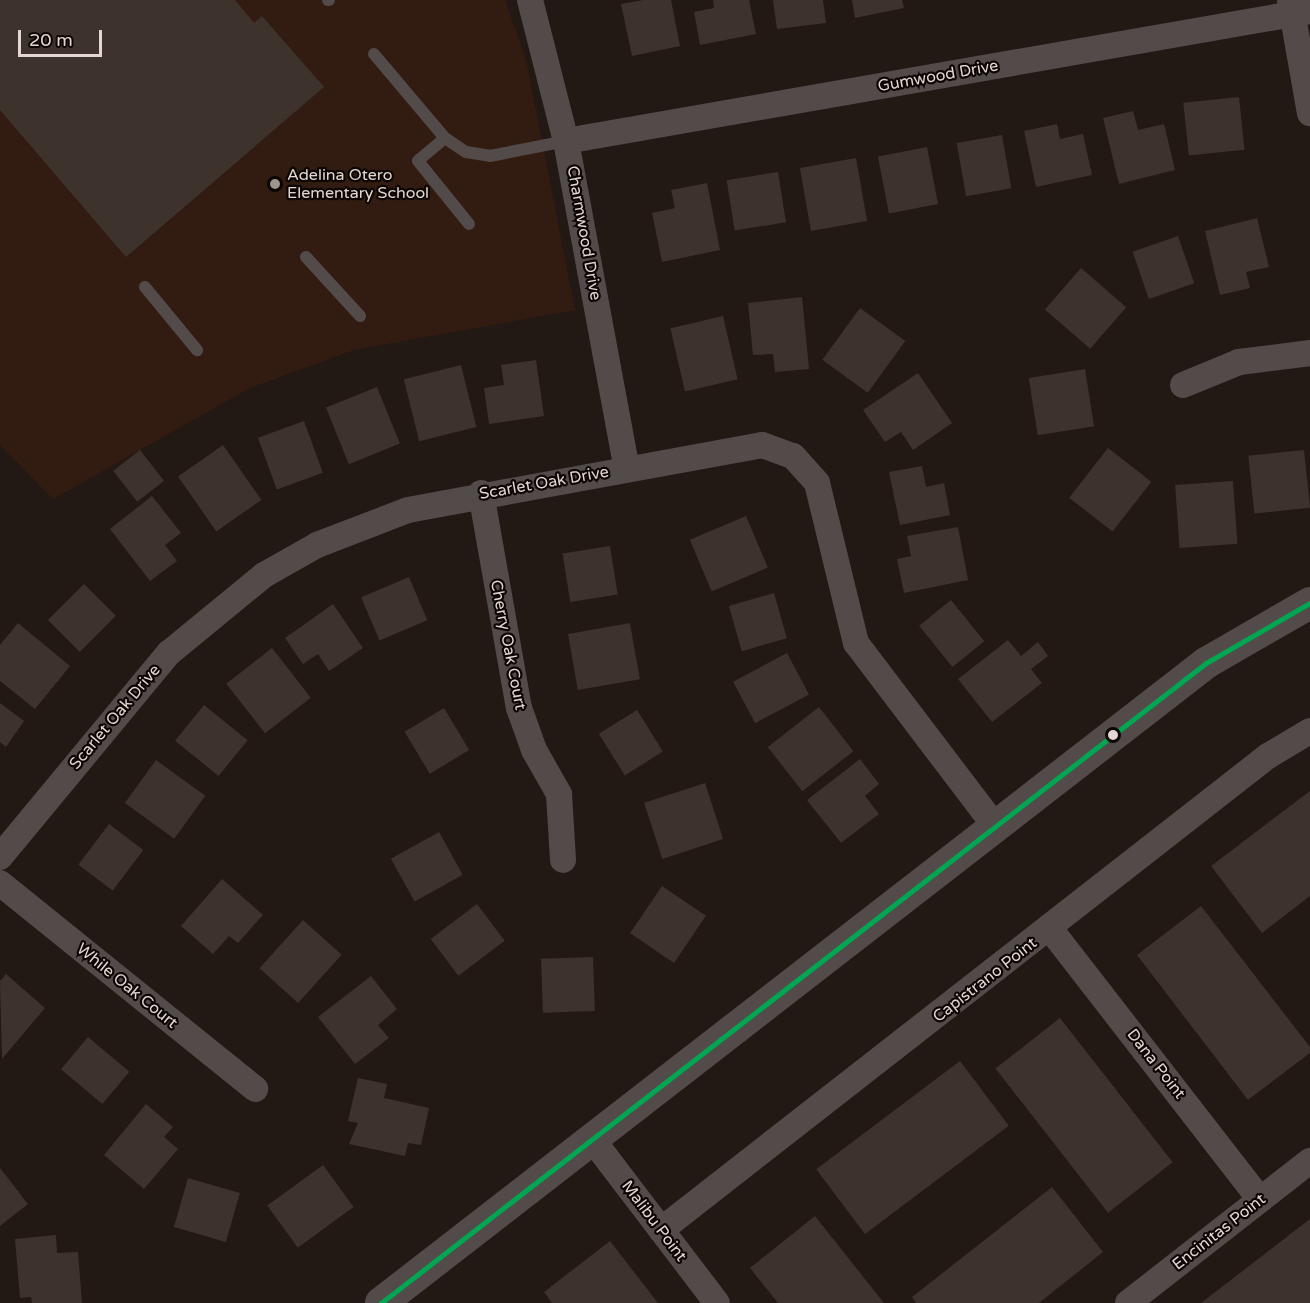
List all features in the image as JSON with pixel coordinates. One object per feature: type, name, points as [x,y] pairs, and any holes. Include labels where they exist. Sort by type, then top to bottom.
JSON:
[{"type":"street","name":"Charmwood Drive","points":[[530,0],[566,141],[627,469]]},
{"type":"street","name":"Gumwood Drive","points":[[566,141],[1298,8]]},
{"type":"street","points":[[1298,8],[1310,113]]},
{"type":"street","points":[[1184,385],[1239,362],[1310,353]]},
{"type":"street","name":"Scarlet Oak Drive","points":[[0,857],[124,702],[213,613],[264,575],[363,524],[482,494],[762,446],[806,467],[816,483],[856,643],[995,826]]},
{"type":"street","name":"Cherry Oak Court","points":[[482,494],[519,708],[534,750],[560,794],[563,860]]},
{"type":"street","points":[[381,1303],[1206,663],[1310,603]]},
{"type":"street","name":"Capistrano Point","points":[[661,1230],[1051,930],[1268,756],[1310,731]]},
{"type":"street","name":"While Oak Court","points":[[0,883],[255,1089]]},
{"type":"street","name":"Dana Point","points":[[1051,930],[1260,1199]]},
{"type":"street","name":"Malibu Point","points":[[592,1139],[717,1303]]},
{"type":"street","name":"Encinitas Point","points":[[1128,1303],[1310,1161]]},
{"type":"lane","points":[[374,54],[445,138],[466,152],[490,156],[566,141]]},
{"type":"lane","points":[[445,138],[418,161],[469,224]]},
{"type":"lane","points":[[306,257],[360,316]]},
{"type":"lane","points":[[145,287],[197,350]]},
{"type":"shaded area","name":"Adelina Otero Elementary School","points":[[0,0],[505,0],[526,59],[575,310],[354,350],[250,388],[53,499],[0,445]]},
{"type":"building","points":[[0,0],[235,0],[254,23],[262,16],[324,87],[126,257],[0,110]]},
{"type":"building","points":[[643,0],[671,0],[680,46],[632,56],[621,4]]},
{"type":"building","points":[[713,0],[749,0],[756,34],[700,45],[694,12],[714,8]]},
{"type":"building","points":[[773,0],[823,0],[826,23],[777,29]]},
{"type":"building","points":[[852,0],[902,0],[904,8],[855,18]]},
{"type":"building","points":[[1239,97],[1245,150],[1189,156],[1183,103]]},
{"type":"building","points":[[1133,111],[1138,130],[1164,124],[1175,170],[1119,184],[1103,118]]},
{"type":"building","points":[[1057,124],[1060,139],[1083,134],[1092,175],[1036,187],[1024,131]]},
{"type":"building","points":[[1002,135],[1011,188],[966,196],[957,143]]},
{"type":"building","points":[[927,147],[938,204],[889,213],[878,157]]},
{"type":"building","points":[[856,158],[867,221],[811,231],[800,168]]},
{"type":"building","points":[[778,172],[786,222],[735,231],[727,180]]},
{"type":"building","points":[[707,183],[720,250],[662,262],[652,213],[675,208],[671,190]]},
{"type":"building","points":[[1257,218],[1269,267],[1246,272],[1250,288],[1220,295],[1205,231]]},
{"type":"building","points":[[1178,236],[1194,283],[1149,299],[1133,252]]},
{"type":"building","points":[[1081,268],[1126,307],[1090,349],[1045,310]]},
{"type":"building","points":[[802,297],[809,369],[775,372],[773,354],[753,355],[748,303]]},
{"type":"building","points":[[860,308],[905,341],[868,393],[822,360]]},
{"type":"building","points":[[723,316],[738,379],[685,391],[670,328]]},
{"type":"building","points":[[536,360],[544,416],[489,424],[484,388],[504,385],[501,365]]},
{"type":"building","points":[[461,365],[476,427],[419,441],[404,379]]},
{"type":"building","points":[[1085,369],[1094,426],[1038,435],[1029,378]]},
{"type":"building","points":[[918,373],[952,423],[913,450],[901,432],[885,442],[863,410]]},
{"type":"building","points":[[377,387],[400,444],[349,464],[326,408]]},
{"type":"building","points":[[304,421],[323,473],[277,489],[258,438]]},
{"type":"building","points":[[223,445],[261,500],[216,531],[178,477]]},
{"type":"building","points":[[1108,448],[1151,482],[1113,532],[1069,498]]},
{"type":"building","points":[[140,450],[164,481],[137,502],[113,471]]},
{"type":"building","points":[[1304,450],[1310,508],[1254,514],[1248,456]]},
{"type":"building","points":[[922,466],[926,487],[944,483],[950,515],[900,525],[889,472]]},
{"type":"building","points":[[1233,481],[1237,544],[1180,548],[1175,485]]},
{"type":"building","points":[[152,496],[181,533],[165,545],[177,561],[150,581],[110,529]]},
{"type":"building","points":[[746,516],[768,568],[712,591],[690,540]]},
{"type":"building","points":[[958,527],[968,580],[904,593],[897,559],[911,556],[907,536]]},
{"type":"building","points":[[610,546],[618,594],[570,602],[563,554]]},
{"type":"building","points":[[409,577],[427,620],[379,641],[361,597]]},
{"type":"building","points":[[84,584],[116,616],[80,652],[48,620]]},
{"type":"building","points":[[774,593],[787,638],[742,651],[729,606]]},
{"type":"building","points":[[951,600],[984,641],[952,667],[919,626]]},
{"type":"building","points":[[333,604],[363,648],[329,671],[318,654],[303,664],[285,638]]},
{"type":"building","points":[[18,623],[70,666],[35,709],[0,681],[0,645]]},
{"type":"building","points":[[630,623],[640,679],[578,690],[568,634]]},
{"type":"building","points":[[1008,640],[1021,656],[1038,642],[1048,656],[1031,669],[1042,683],[992,722],[958,679]]},
{"type":"building","points":[[272,648],[311,698],[265,733],[226,684]]},
{"type":"building","points":[[787,653],[809,694],[755,723],[733,682]]},
{"type":"building","points":[[0,703],[24,721],[6,747],[0,742]]},
{"type":"building","points":[[204,705],[248,740],[219,776],[175,741]]},
{"type":"building","points":[[819,707],[853,751],[802,791],[768,747]]},
{"type":"building","points":[[444,708],[469,750],[430,774],[405,732]]},
{"type":"building","points":[[637,710],[663,752],[625,775],[599,734]]},
{"type":"building","points":[[860,759],[879,784],[865,796],[879,814],[841,843],[807,800]]},
{"type":"building","points":[[156,760],[205,796],[174,839],[125,803]]},
{"type":"building","points":[[705,783],[723,839],[662,859],[644,803]]},
{"type":"building","points":[[1310,791],[1310,896],[1262,933],[1211,866]]},
{"type":"building","points":[[109,824],[143,850],[113,891],[78,865]]},
{"type":"building","points":[[439,832],[463,875],[415,902],[391,859]]},
{"type":"building","points":[[222,879],[263,915],[238,943],[229,936],[213,954],[181,926]]},
{"type":"building","points":[[662,886],[706,916],[674,963],[630,933]]},
{"type":"building","points":[[477,904],[505,941],[458,976],[431,939]]},
{"type":"building","points":[[1201,906],[1310,1047],[1310,1053],[1248,1100],[1137,955]]},
{"type":"building","points":[[303,920],[342,955],[298,1003],[260,968]]},
{"type":"building","points":[[593,957],[595,1011],[543,1013],[541,959]]},
{"type":"building","points":[[6,974],[45,1008],[2,1059],[0,981]]},
{"type":"building","points":[[371,976],[397,1009],[378,1025],[389,1038],[355,1064],[318,1017]]},
{"type":"building","points":[[1060,1018],[1173,1162],[1108,1213],[995,1068]]},
{"type":"building","points":[[88,1037],[129,1072],[102,1104],[61,1069]]},
{"type":"building","points":[[960,1061],[1009,1126],[865,1234],[816,1169]]},
{"type":"building","points":[[358,1078],[387,1084],[384,1098],[429,1108],[421,1145],[408,1143],[405,1156],[349,1144],[358,1123],[348,1121]]},
{"type":"building","points":[[146,1104],[173,1127],[164,1137],[178,1149],[144,1189],[104,1155]]},
{"type":"building","points":[[323,1165],[354,1207],[298,1248],[267,1206]]},
{"type":"building","points":[[0,1168],[28,1204],[0,1226]]},
{"type":"building","points":[[188,1178],[240,1193],[226,1242],[174,1227]]},
{"type":"building","points":[[1052,1187],[1103,1252],[1039,1303],[916,1303],[912,1297]]},
{"type":"building","points":[[815,1216],[884,1303],[778,1303],[750,1268]]},
{"type":"building","points":[[1310,1219],[1310,1303],[1201,1303]]},
{"type":"building","points":[[56,1235],[57,1253],[78,1252],[82,1303],[32,1303],[31,1297],[20,1298],[15,1239]]},
{"type":"building","points":[[610,1241],[658,1303],[552,1303],[544,1292]]},
{"type":"transit line","points":[[381,1303],[1206,663],[1310,603]]},
{"type":"place","name":"Adelina Otero Elementary School","points":[[275,184]]}]
